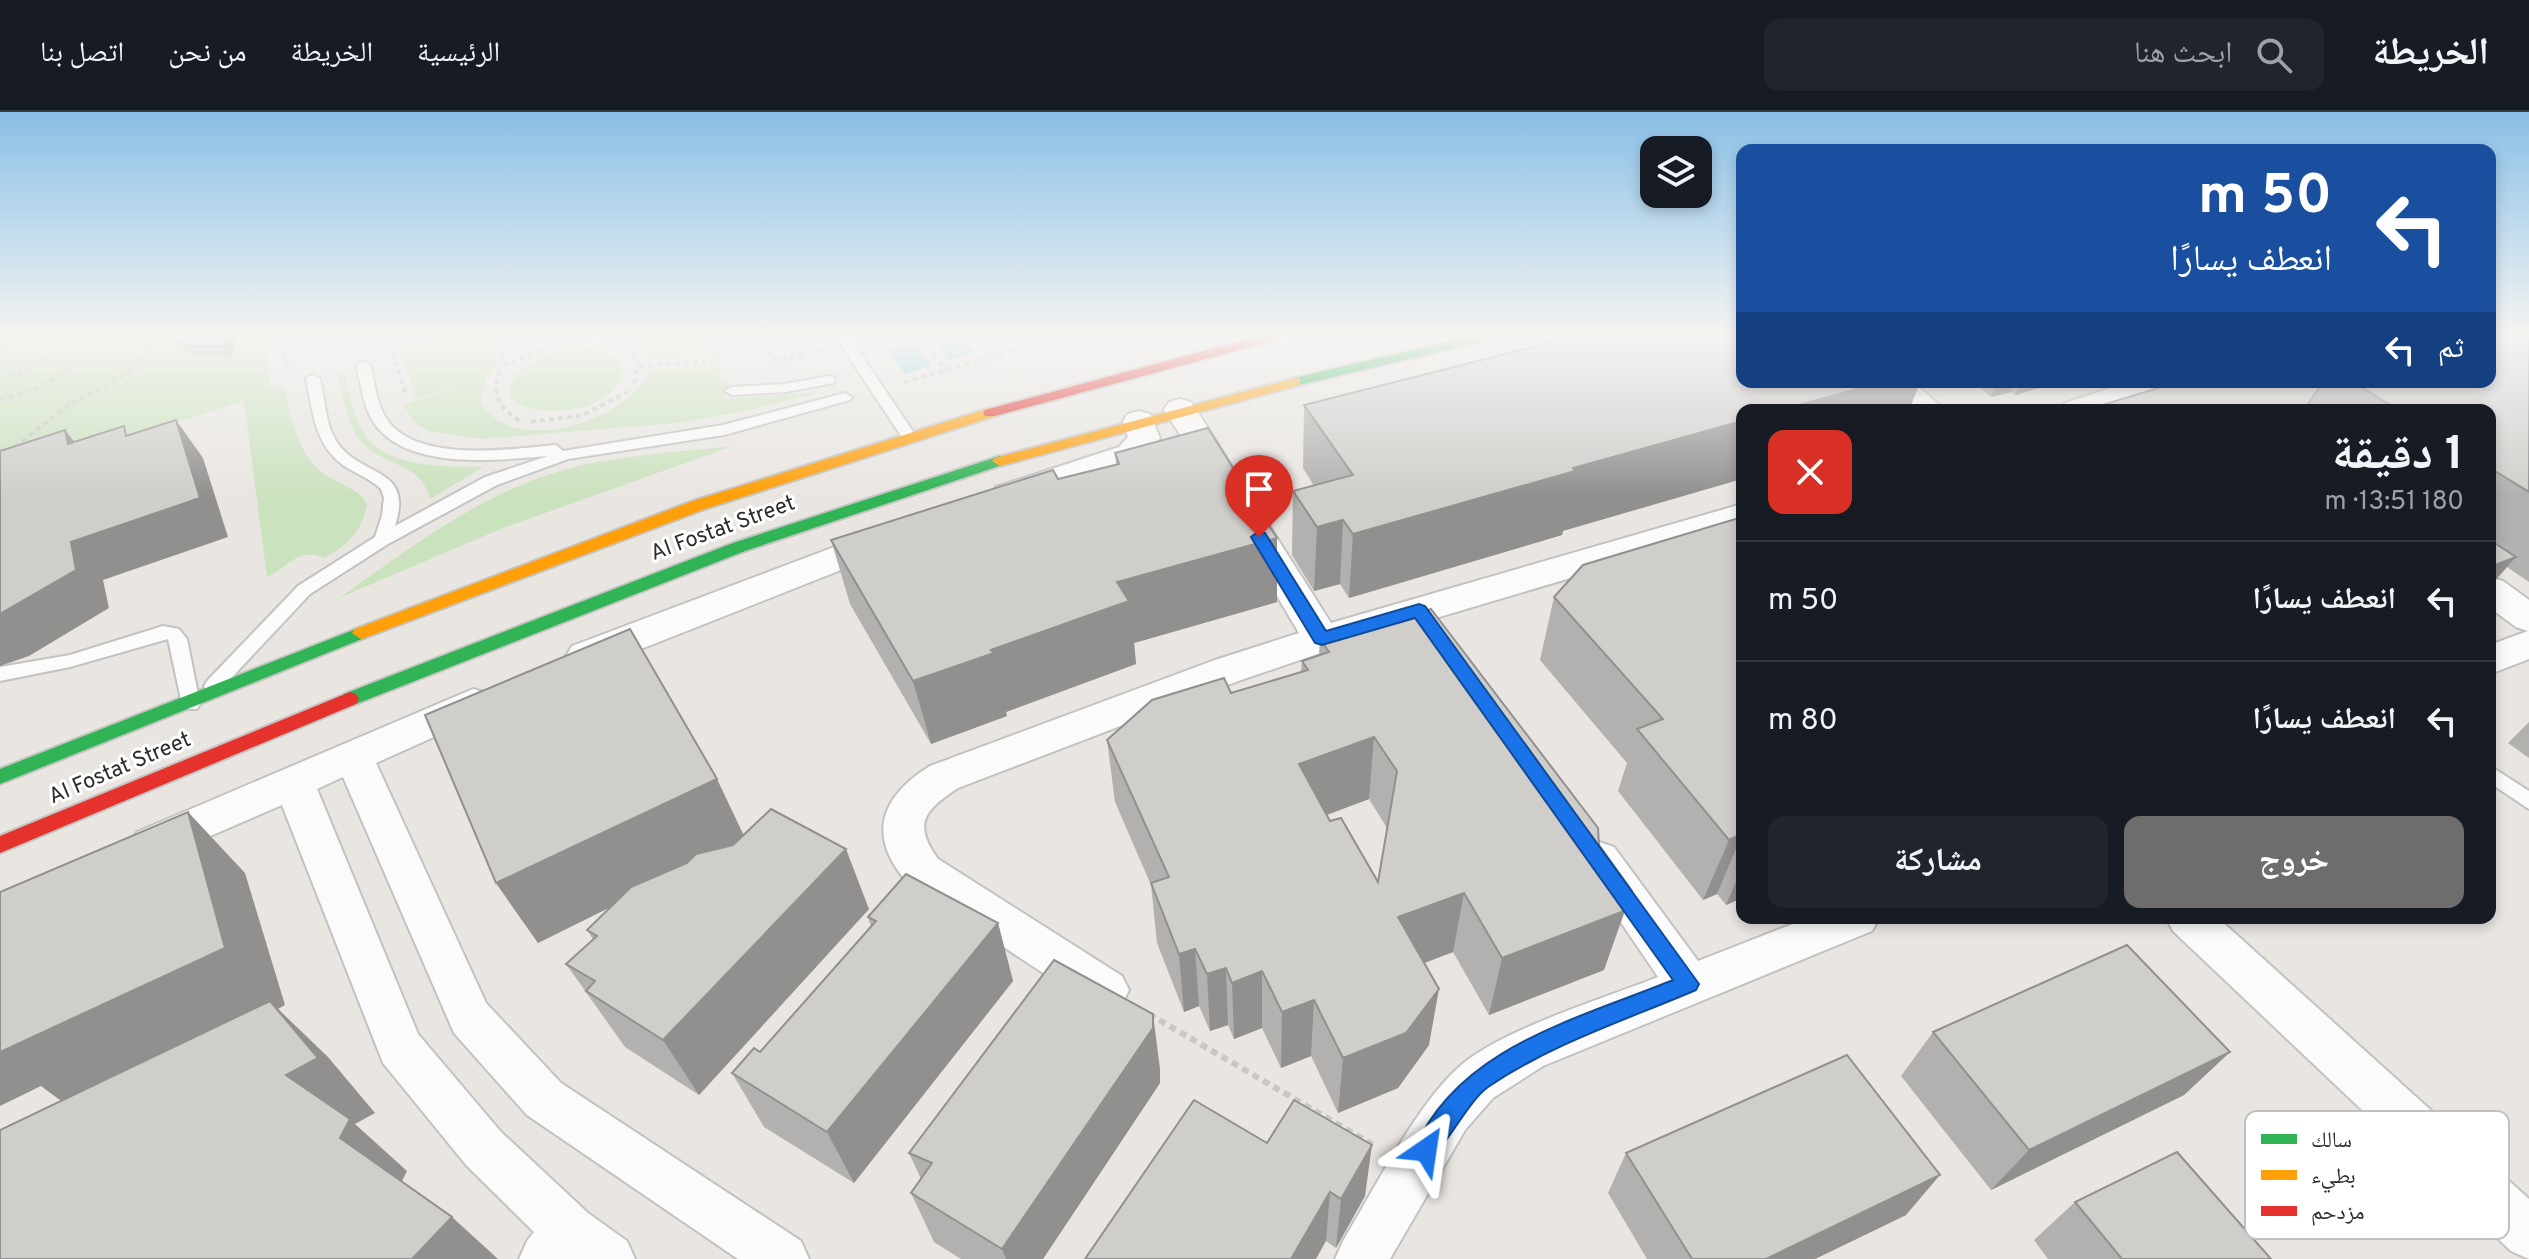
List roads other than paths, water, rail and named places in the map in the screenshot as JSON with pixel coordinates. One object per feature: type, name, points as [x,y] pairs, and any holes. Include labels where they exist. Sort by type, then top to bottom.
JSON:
[{"type":"main road","name":"Al Fostat Street","points":[[0,777],[605,539],[908,436],[1067,390]]},
{"type":"main road","name":"Al Fostat Street","points":[[0,845],[606,597],[844,510],[1180,409],[1262,390]]},
{"type":"street","points":[[1903,390],[1922,404]]},
{"type":"street","points":[[2094,404],[2137,390]]},
{"type":"street","points":[[2206,390],[2226,404]]},
{"type":"street","points":[[1180,409],[1322,639]]},
{"type":"street","points":[[973,508],[1130,454],[1144,438],[1139,421]]},
{"type":"street","points":[[1106,990],[923,871],[906,850],[903,834],[904,817],[913,800],[944,777],[1228,670],[1322,639],[1428,623],[1736,517]]},
{"type":"street","points":[[559,667],[914,529]]},
{"type":"street","points":[[2496,594],[2529,618]]},
{"type":"street","points":[[2496,658],[2529,644]]},
{"type":"street","points":[[125,856],[504,690]]},
{"type":"street","points":[[353,755],[470,1018],[544,1099],[783,1259]]},
{"type":"street","points":[[293,781],[400,1048],[484,1149],[575,1250]]},
{"type":"street","points":[[1577,829],[1688,984]]},
{"type":"street","points":[[1361,1259],[1448,1114],[1476,1082],[1526,1051],[1842,924]]},
{"type":"street","points":[[2194,924],[2397,1111]]},
{"type":"street","points":[[2509,1215],[2529,1233]]},
{"type":"lane","points":[[315,390],[326,436],[332,447],[344,458],[382,480],[393,496],[392,514],[382,540]]},
{"type":"lane","points":[[370,390],[380,421],[392,436],[417,446],[451,454],[480,455],[610,446]]},
{"type":"lane","points":[[732,391],[758,390]]},
{"type":"lane","points":[[877,390],[908,436]]},
{"type":"lane","points":[[195,702],[304,590],[382,540],[491,481],[565,455],[724,430],[845,397]]},
{"type":"lane","points":[[0,674],[70,661],[163,632],[173,633],[178,639],[195,702]]},
{"type":"lane","points":[[2496,777],[2529,801]]}]
